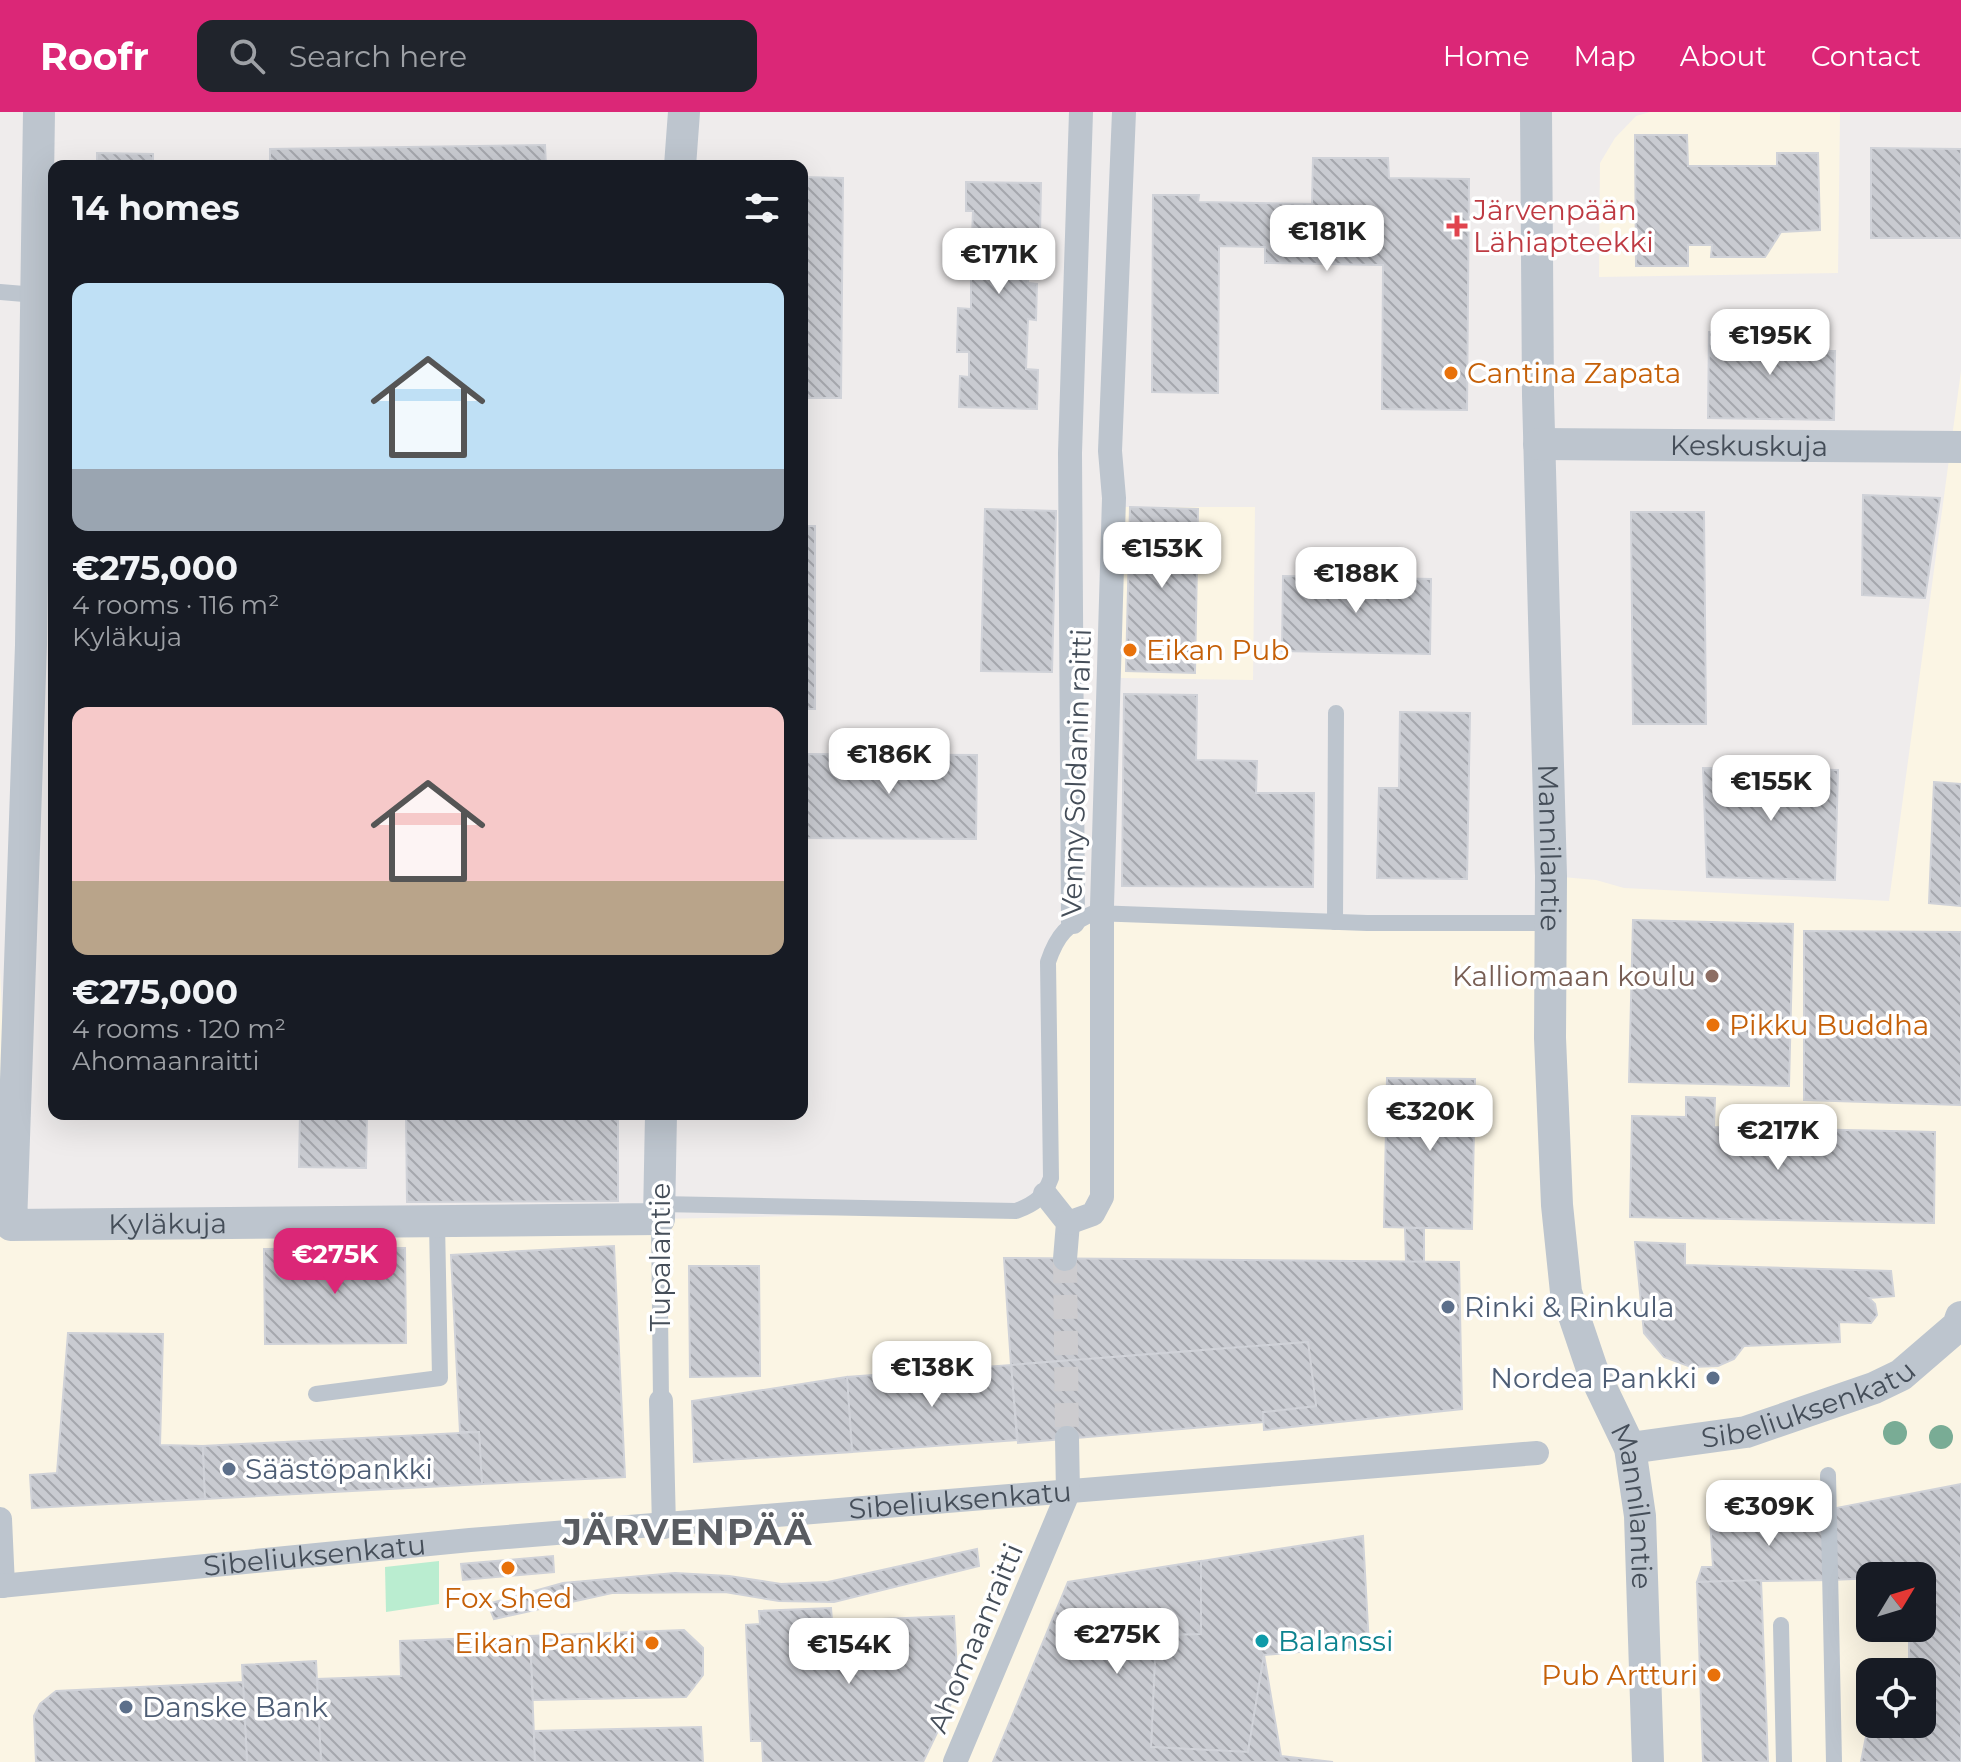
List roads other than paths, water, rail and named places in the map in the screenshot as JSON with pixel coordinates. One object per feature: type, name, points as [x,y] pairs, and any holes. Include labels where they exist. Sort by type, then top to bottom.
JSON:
[{"type":"street","points":[[6,1230],[31,645],[39,112]]},
{"type":"street","points":[[680,160],[684,112]]},
{"type":"street","name":"Venny Soldanin raitti","points":[[1073,922],[1070,453],[1081,112]]},
{"type":"street","name":"Venny Soldanin raitti","points":[[1068,1223],[1093,1214],[1102,1197],[1102,914],[1114,498],[1110,451],[1124,112]]},
{"type":"street","name":"Mannilantie","points":[[1536,112],[1539,444],[1550,844],[1548,923],[1557,1205],[1566,1292],[1592,1369],[1630,1448],[1640,1516],[1648,1762]]},
{"type":"street","name":"Keskuskuja","points":[[1539,444],[1961,447]]},
{"type":"street","name":"Tupalantie","points":[[659,1211],[661,1120]]},
{"type":"street","points":[[1045,1194],[1068,1223],[1065,1259]]},
{"type":"street","name":"Kyläkuja","points":[[6,1230],[437,1223],[659,1211]]},
{"type":"street","name":"Sibeliuksenkatu","points":[[1630,1448],[1746,1432],[1874,1388],[1901,1375],[1960,1323]]},
{"type":"street","points":[[661,1401],[664,1527]]},
{"type":"street","points":[[1067,1438],[1068,1493]]},
{"type":"street","name":"Sibeliuksenkatu","points":[[2,1586],[470,1540],[664,1527],[1537,1453]]},
{"type":"street","name":"Ahomaanraitti","points":[[955,1762],[1068,1493]]},
{"type":"street","points":[[0,1519],[2,1586]]},
{"type":"lane","points":[[0,292],[36,295]]},
{"type":"lane","points":[[1335,922],[1336,713]]},
{"type":"lane","points":[[659,1211],[1016,1211],[1031,1206],[1045,1194],[1051,1178],[1048,962],[1056,937],[1073,922],[1102,914],[1335,922],[1548,923]]},
{"type":"lane","name":"Tupalantie","points":[[659,1211],[661,1401]]},
{"type":"lane","points":[[316,1394],[440,1378],[437,1223]]},
{"type":"lane","points":[[1828,1475],[1834,1762]]},
{"type":"lane","points":[[1781,1625],[1784,1762]]},
{"type":"tunnel","points":[[1065,1259],[1067,1438]]},
{"type":"place","name":"Järvenpään Lähiapteekki","points":[[1457,226]]},
{"type":"place","name":"Cantina Zapata","points":[[1451,373]]},
{"type":"place","name":"Eikan Pub","points":[[1130,650]]},
{"type":"place","name":"Kalliomaan koulu","points":[[1712,976]]},
{"type":"place","name":"Pikku Buddha","points":[[1713,1025]]},
{"type":"place","name":"Rinki & Rinkula","points":[[1448,1307]]},
{"type":"place","name":"Nordea Pankki","points":[[1713,1378]]},
{"type":"place","name":"Säästöpankki","points":[[229,1469]]},
{"type":"place","name":"Fox Shed","points":[[508,1568]]},
{"type":"place","name":"Balanssi","points":[[1262,1641]]},
{"type":"place","name":"Eikan Pankki","points":[[652,1643]]},
{"type":"place","name":"Pub Artturi","points":[[1714,1675]]},
{"type":"place","name":"Danske Bank","points":[[126,1707]]},
{"type":"district","name":"JÄRVENPÄÄ","points":[[688,1532]]}]
